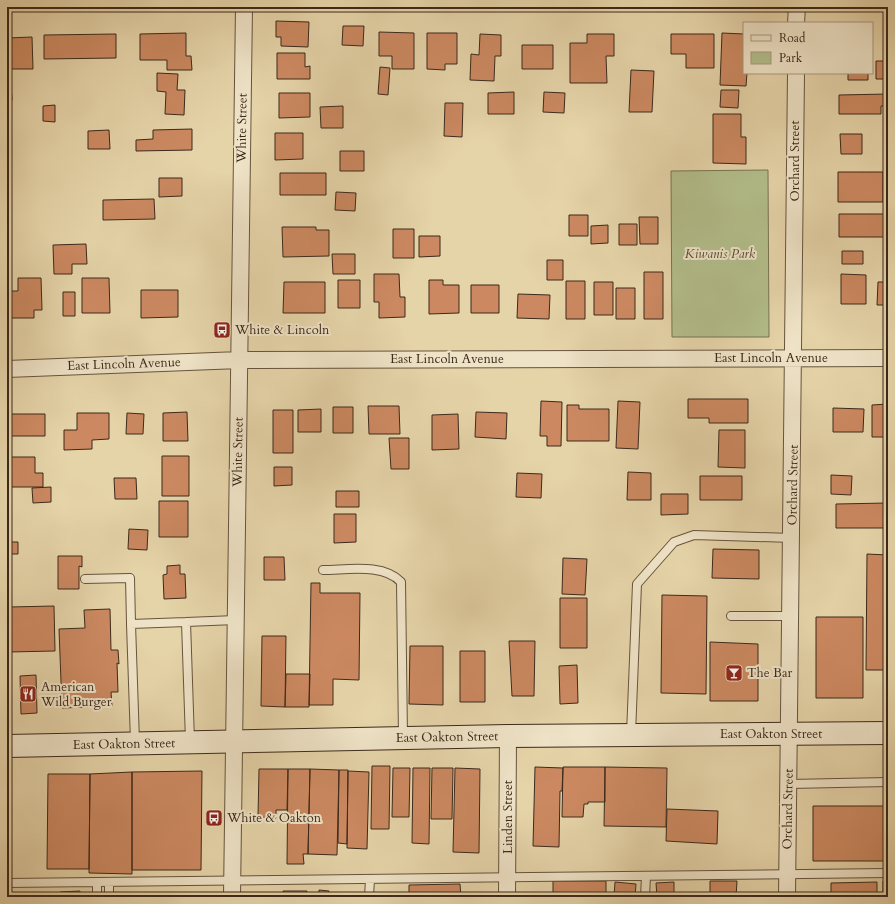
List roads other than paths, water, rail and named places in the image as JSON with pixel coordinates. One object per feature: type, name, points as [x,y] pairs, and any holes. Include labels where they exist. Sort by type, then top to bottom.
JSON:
[{"type":"main road","name":"East Oakton Street","points":[[7,746],[508,736],[888,733]]},
{"type":"street","name":"White Street","points":[[232,897],[244,7]]},
{"type":"street","points":[[796,22],[797,7]]},
{"type":"street","name":"Orchard Street","points":[[787,897],[790,734],[796,74]]},
{"type":"street","name":"East Lincoln Avenue","points":[[7,369],[240,360],[888,358]]},
{"type":"street","name":"Linden Street","points":[[507,897],[508,736]]},
{"type":"lane","points":[[631,735],[637,584],[674,542],[694,535],[792,538]]},
{"type":"lane","points":[[323,570],[377,570],[394,575],[401,582],[403,738]]},
{"type":"lane","points":[[85,579],[130,578],[135,744]]},
{"type":"lane","points":[[731,616],[791,616]]},
{"type":"lane","points":[[131,624],[236,620]]},
{"type":"lane","points":[[186,622],[190,742]]},
{"type":"lane","points":[[789,784],[888,782]]},
{"type":"lane","points":[[7,883],[888,873]]},
{"type":"lane","points":[[645,897],[646,876]]},
{"type":"lane","points":[[370,879],[370,897]]},
{"type":"lane","points":[[97,882],[97,897]]},
{"type":"lane","points":[[109,882],[109,897]]},
{"type":"place","name":"White & Lincoln","points":[[222,330]]},
{"type":"place","name":"The Bar","points":[[734,673]]},
{"type":"place","name":"American Wild Burger","points":[[28,694]]},
{"type":"place","name":"White & Oakton","points":[[214,818]]},
{"type":"park label","name":"Kiwanis Park","points":[[720,254]]}]
